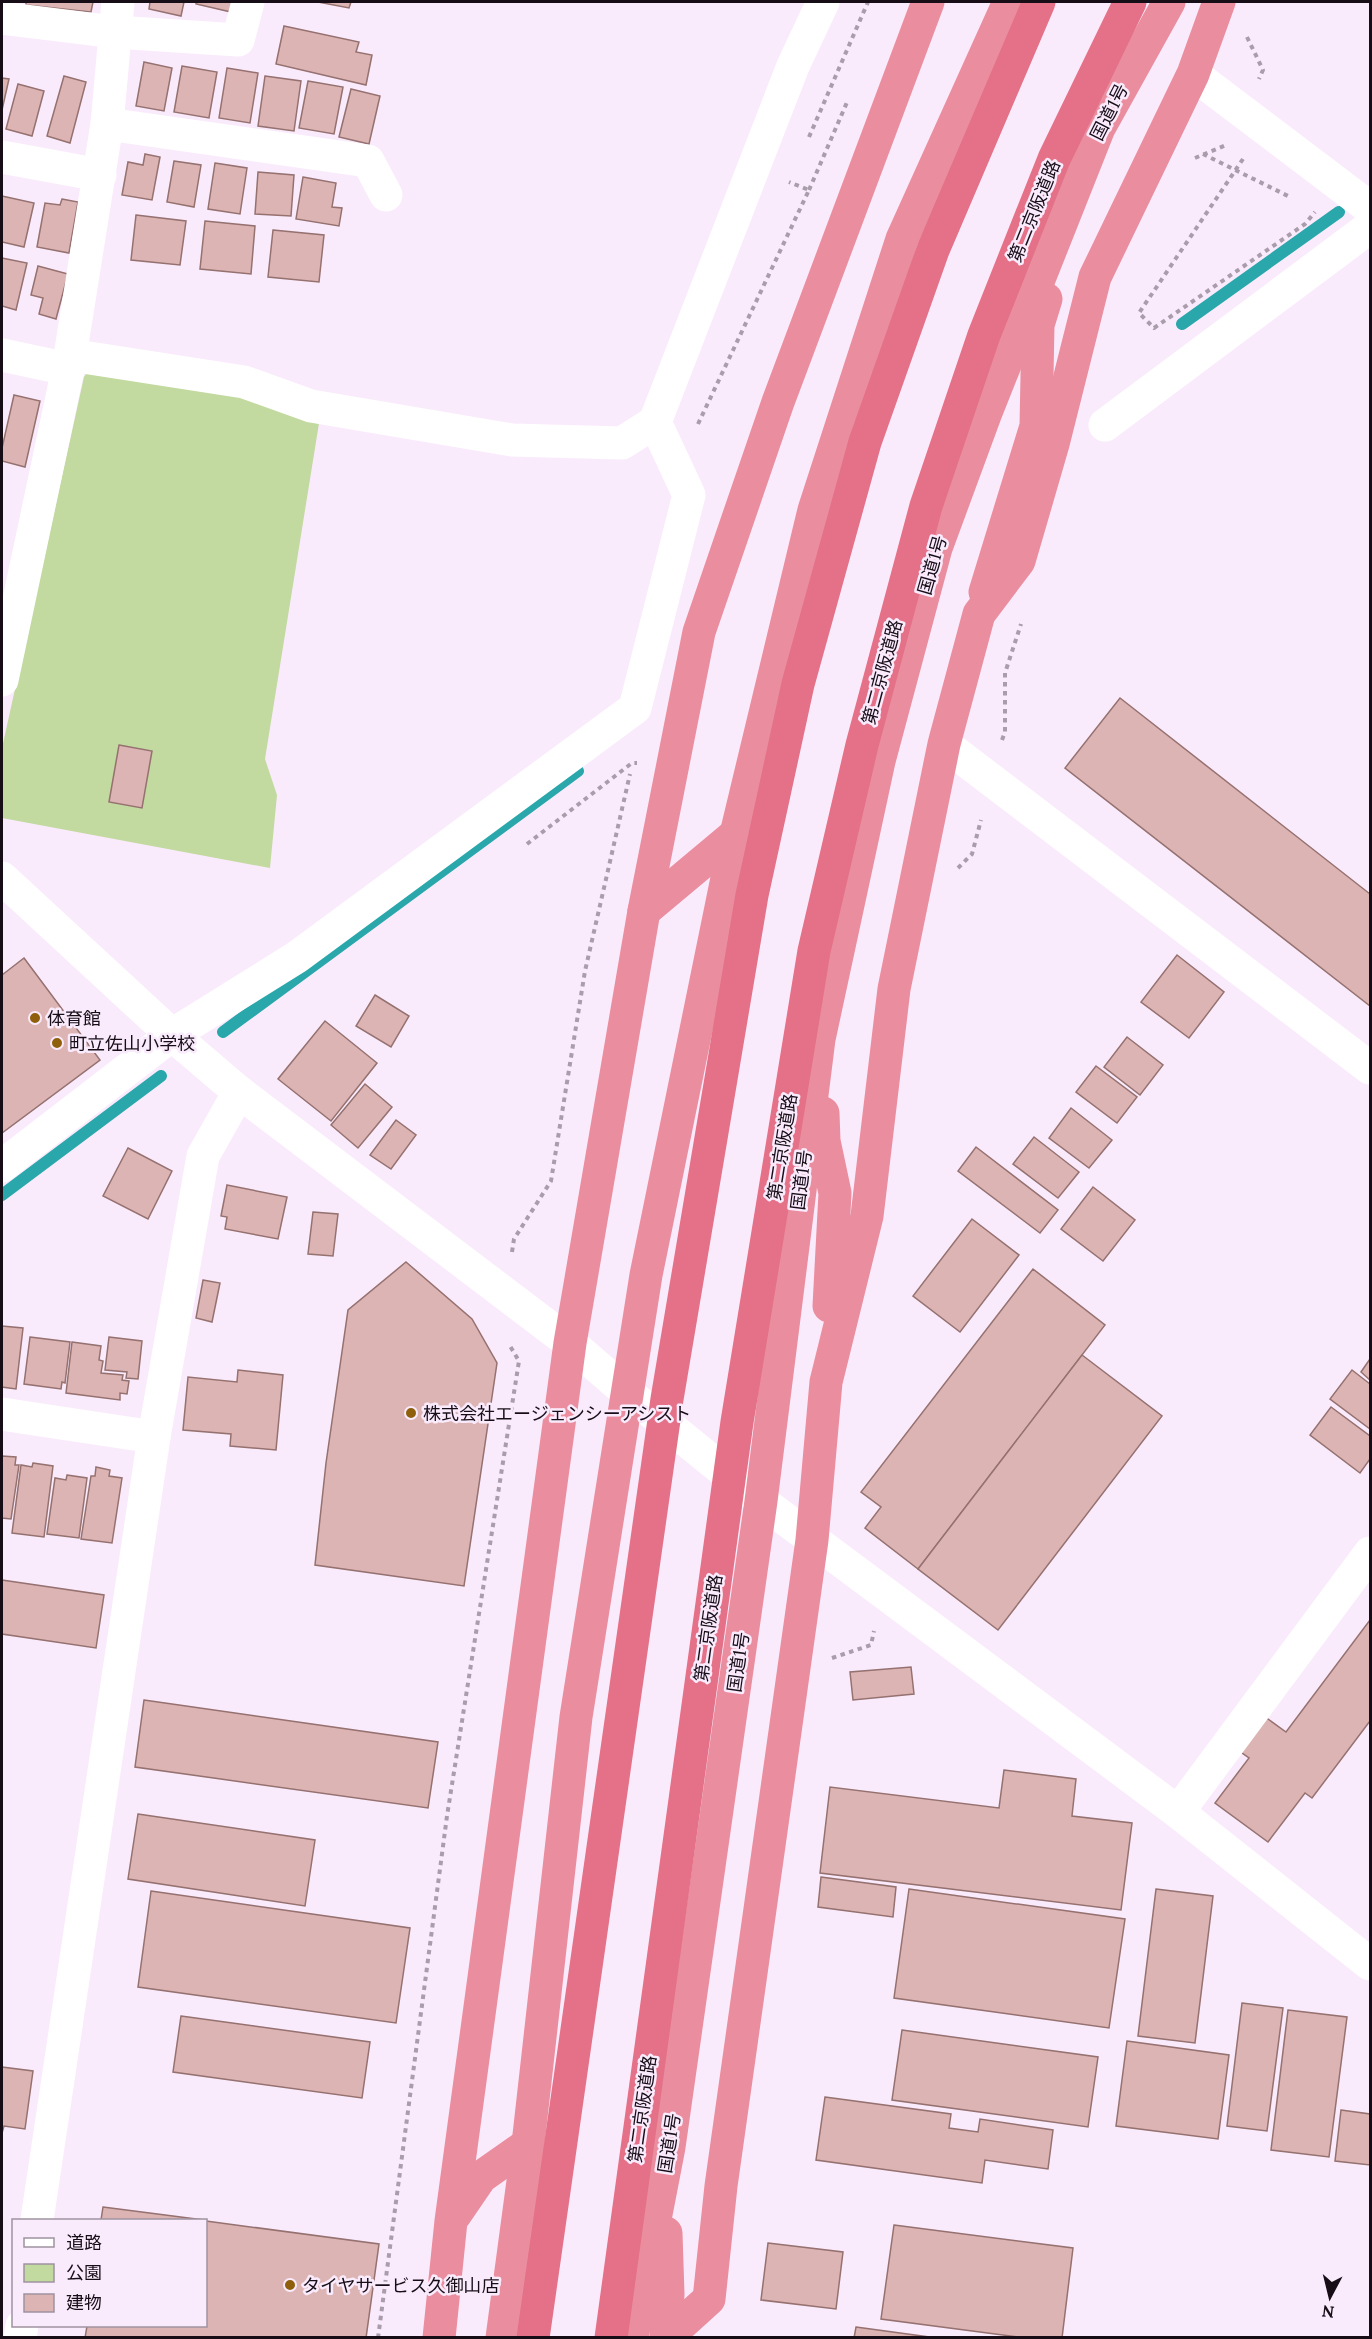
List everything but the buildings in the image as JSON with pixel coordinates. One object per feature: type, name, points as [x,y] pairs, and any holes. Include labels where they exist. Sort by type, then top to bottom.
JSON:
[{"type":"highway","points":[[439,2337],[451,2221],[570,1344],[644,911],[699,632],[778,402],[928,2]]},
{"type":"highway","points":[[502,2337],[528,2144],[576,1717],[629,1394],[646,1275],[736,834],[814,510],[902,239],[1009,2]]},
{"type":"highway","points":[[533,2337],[667,1399],[756,873],[798,684],[865,442],[933,250],[1039,2]]},
{"type":"highway","name":"第二京阪道路","points":[[611,2337],[737,1422],[814,951],[862,745],[926,506],[984,335],[1054,159],[1130,2]]},
{"type":"highway","name":"国道1号","points":[[632,2337],[669,2148],[761,1501],[819,1039],[879,761],[936,548],[985,415],[1099,128],[1169,2]]},
{"type":"highway","points":[[979,614],[1019,561],[1053,444],[1095,277],[1192,74],[1219,2]]},
{"type":"highway","points":[[826,1382],[867,1216],[894,989],[944,744],[979,614],[1036,426],[1038,325],[1099,128]]},
{"type":"highway","points":[[644,911],[736,834]]},
{"type":"highway","points":[[666,2337],[709,2299],[724,2163],[812,1540],[826,1382],[835,1194],[824,1141],[819,1039]]},
{"type":"highway","points":[[451,2221],[481,2177],[528,2144]]},
{"type":"highway","points":[[666,2337],[669,2148]]},
{"type":"street","points":[[2,18],[116,17],[238,40],[248,2]]},
{"type":"street","points":[[2,355],[244,382],[311,406],[512,440],[622,443],[656,422],[793,66],[823,2]]},
{"type":"street","points":[[2,680],[69,362],[107,124],[116,17]]},
{"type":"street","points":[[1192,74],[1371,208]]},
{"type":"street","points":[[107,124],[368,161],[386,195]]},
{"type":"street","points":[[2,157],[100,175]]},
{"type":"street","points":[[1105,425],[1371,226]]},
{"type":"street","points":[[2,1166],[172,1035],[297,957],[635,708],[689,495],[656,422]]},
{"type":"street","points":[[944,744],[1371,1068]]},
{"type":"street","points":[[2,878],[172,1035],[238,1092],[570,1344],[761,1501],[1178,1812],[1371,1964]]},
{"type":"street","points":[[37,2219],[154,1437],[203,1156],[238,1092]]},
{"type":"street","points":[[2,1414],[154,1437]]},
{"type":"street","points":[[1178,1812],[1371,1553]]},
{"type":"path","points":[[807,140],[868,2]]},
{"type":"path","points":[[1187,161],[1225,147],[1263,70],[1246,35]]},
{"type":"path","points":[[1250,150],[1139,313],[1154,328],[1305,224],[1316,210]]},
{"type":"path","points":[[656,422],[693,435],[809,190],[789,183],[794,172]]},
{"type":"path","points":[[952,874],[972,854],[990,778],[1005,732],[1005,674],[1023,619]]},
{"type":"path","points":[[527,844],[632,763],[672,769]]},
{"type":"path","points":[[826,1660],[871,1645],[884,1591]]},
{"type":"green space","points":[[91,367],[250,394],[320,417],[265,759],[277,795],[270,868],[2,818],[2,748],[84,377]]},
{"type":"waterway","points":[[1182,324],[1339,212]]},
{"type":"waterway","points":[[223,1032],[578,771]]},
{"type":"waterway","points":[[2,1195],[161,1076]]},
{"type":"place","name":"体育館","points":[[35,1018]]},
{"type":"place","name":"町立佐山小学校","points":[[57,1043]]},
{"type":"place","name":"株式会社エージェンシーアシスト","points":[[411,1413]]},
{"type":"place","name":"タイヤサービス久御山店","points":[[290,2285]]}]
